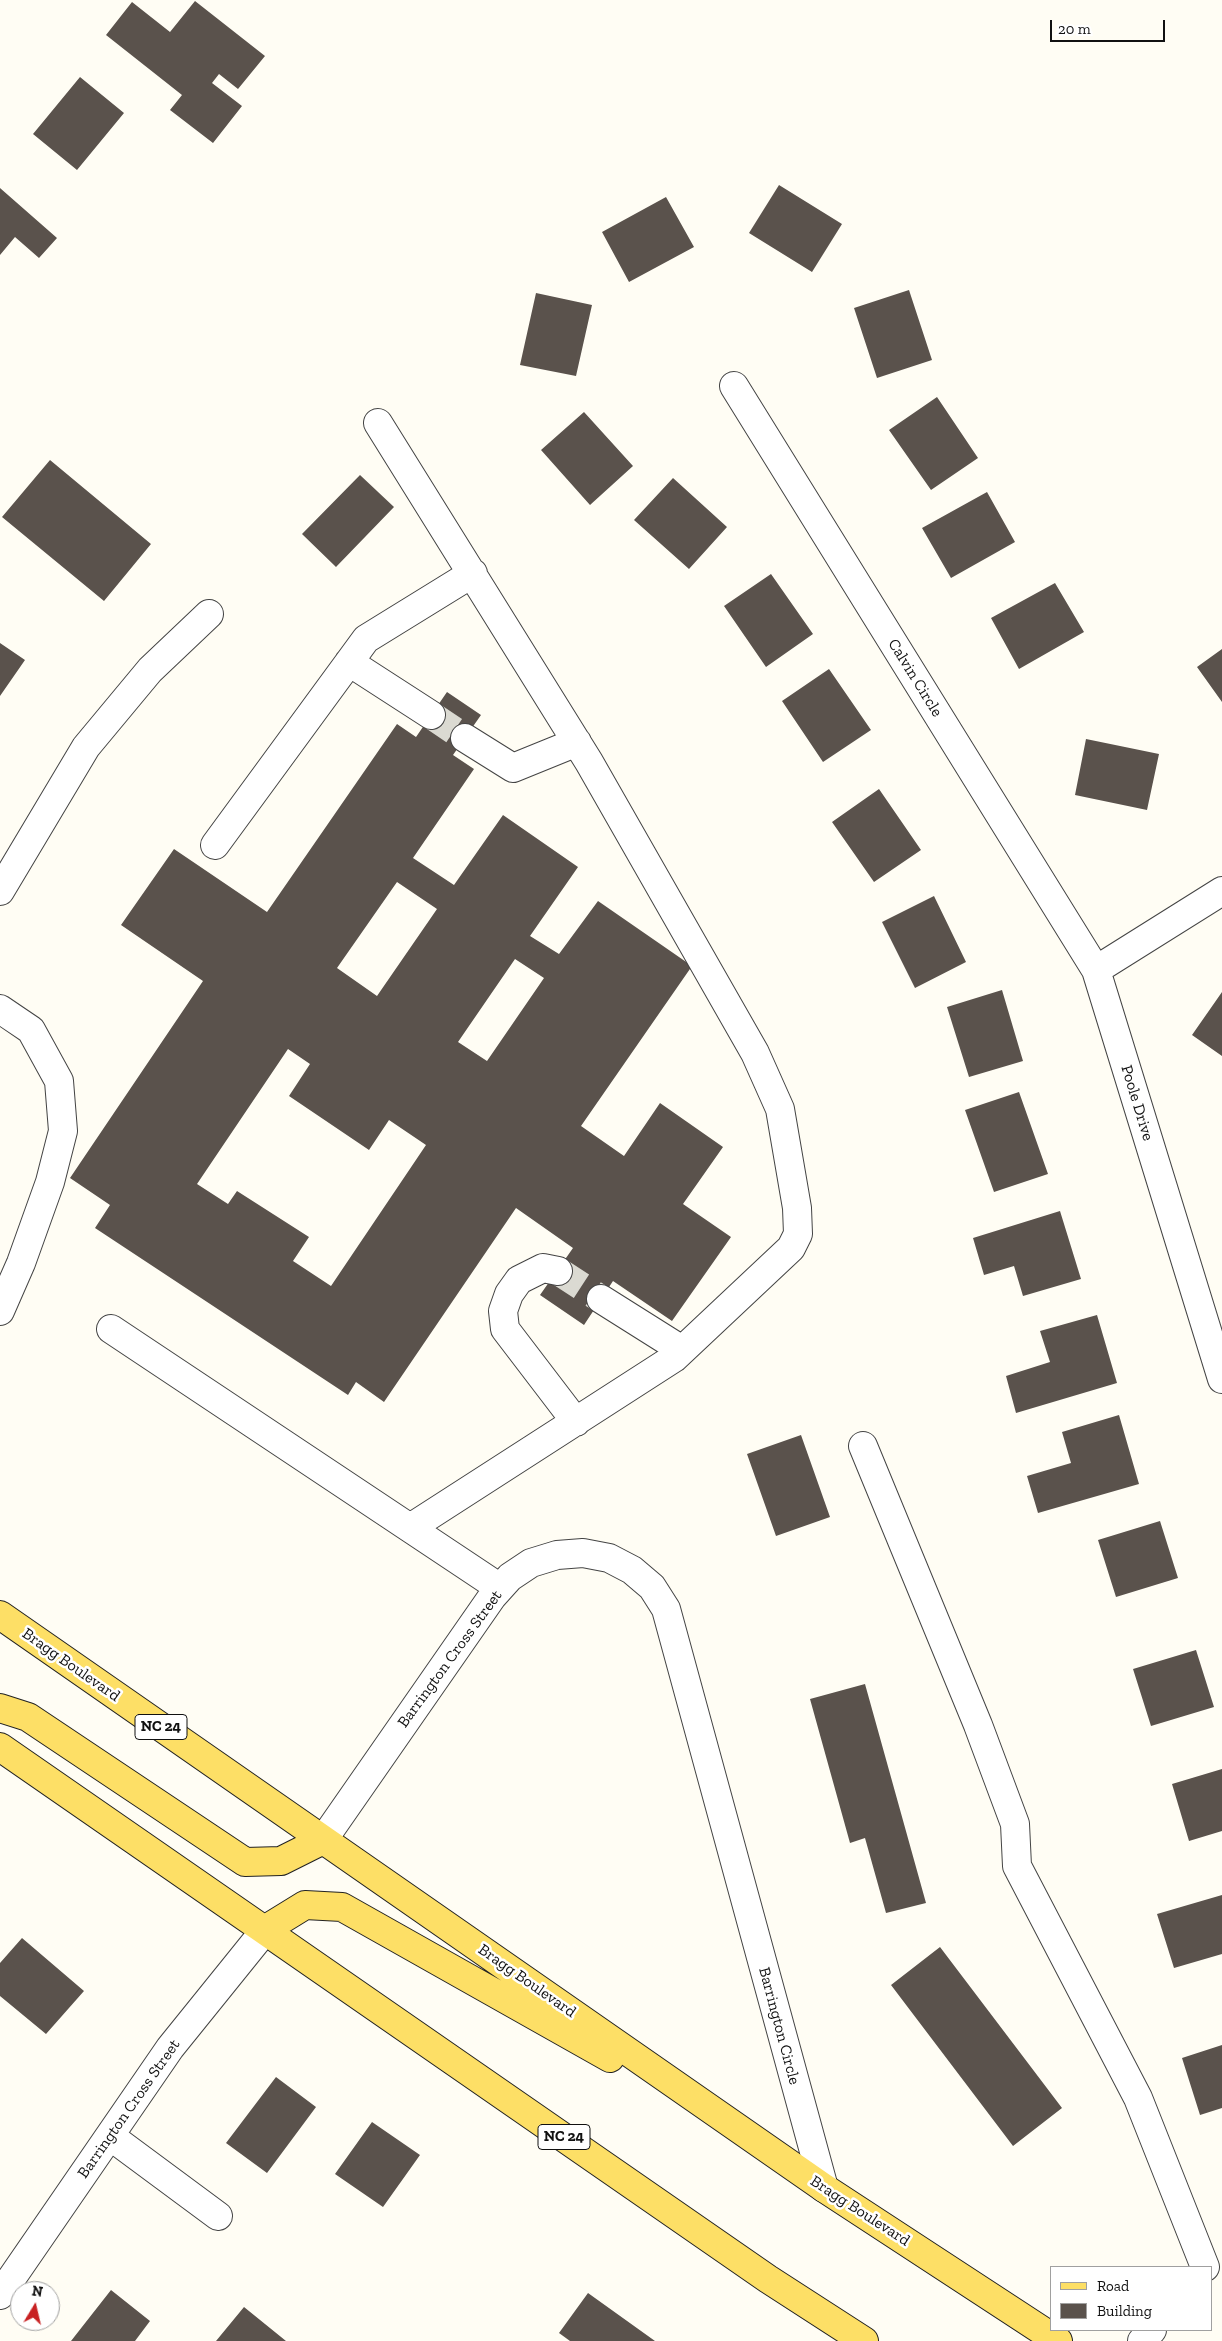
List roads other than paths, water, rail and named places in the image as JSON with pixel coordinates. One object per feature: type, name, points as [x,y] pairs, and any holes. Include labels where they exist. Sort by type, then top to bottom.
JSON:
[{"type":"main road","name":"Bragg Boulevard","points":[[0,1615],[824,2188],[1058,2341]]},
{"type":"main road","points":[[0,1708],[28,1718],[245,1862],[281,1861],[323,1840]]},
{"type":"main road","name":"NC 24","points":[[0,1747],[266,1929],[768,2278],[864,2341]]},
{"type":"main road","points":[[266,1929],[305,1905],[342,1907],[758,2142]]},
{"type":"street","name":"Calvin Circle","points":[[734,386],[1096,970]]},
{"type":"street","points":[[378,423],[577,742],[755,1053],[780,1109],[797,1208],[798,1234],[791,1248],[674,1358],[410,1528]]},
{"type":"street","points":[[216,845],[366,639],[473,573]]},
{"type":"street","points":[[0,891],[86,747],[150,670],[209,614]]},
{"type":"street","points":[[349,662],[431,716]]},
{"type":"street","points":[[465,738],[513,768],[577,742]]},
{"type":"street","points":[[1096,970],[1222,892]]},
{"type":"street","name":"Poole Drive","points":[[1096,970],[1222,1379]]},
{"type":"street","points":[[0,1009],[31,1030],[59,1081],[63,1131],[50,1182],[21,1263],[0,1310]]},
{"type":"street","points":[[558,1271],[543,1268],[520,1280],[509,1294],[503,1312],[505,1329],[576,1422]]},
{"type":"street","points":[[601,1299],[682,1350]]},
{"type":"street","points":[[111,1329],[500,1588]]},
{"type":"street","points":[[863,1446],[978,1725],[1015,1824],[1017,1866],[1138,2098],[1205,2266]]},
{"type":"street","name":"Barrington Cross Street","points":[[323,1840],[500,1588],[510,1577],[532,1563],[557,1555],[583,1553],[608,1558],[632,1570],[652,1587],[666,1609],[734,1865]]},
{"type":"street","name":"Barrington Circle","points":[[734,1865],[824,2188]]},
{"type":"street","name":"Barrington Cross Street","points":[[0,2294],[170,2048],[266,1929]]},
{"type":"street","points":[[110,2136],[218,2216]]},
{"type":"street","points":[[1142,2341],[1151,2331]]},
{"type":"tunnel","points":[[431,715],[465,738]]},
{"type":"tunnel","points":[[558,1271],[601,1299]]}]
